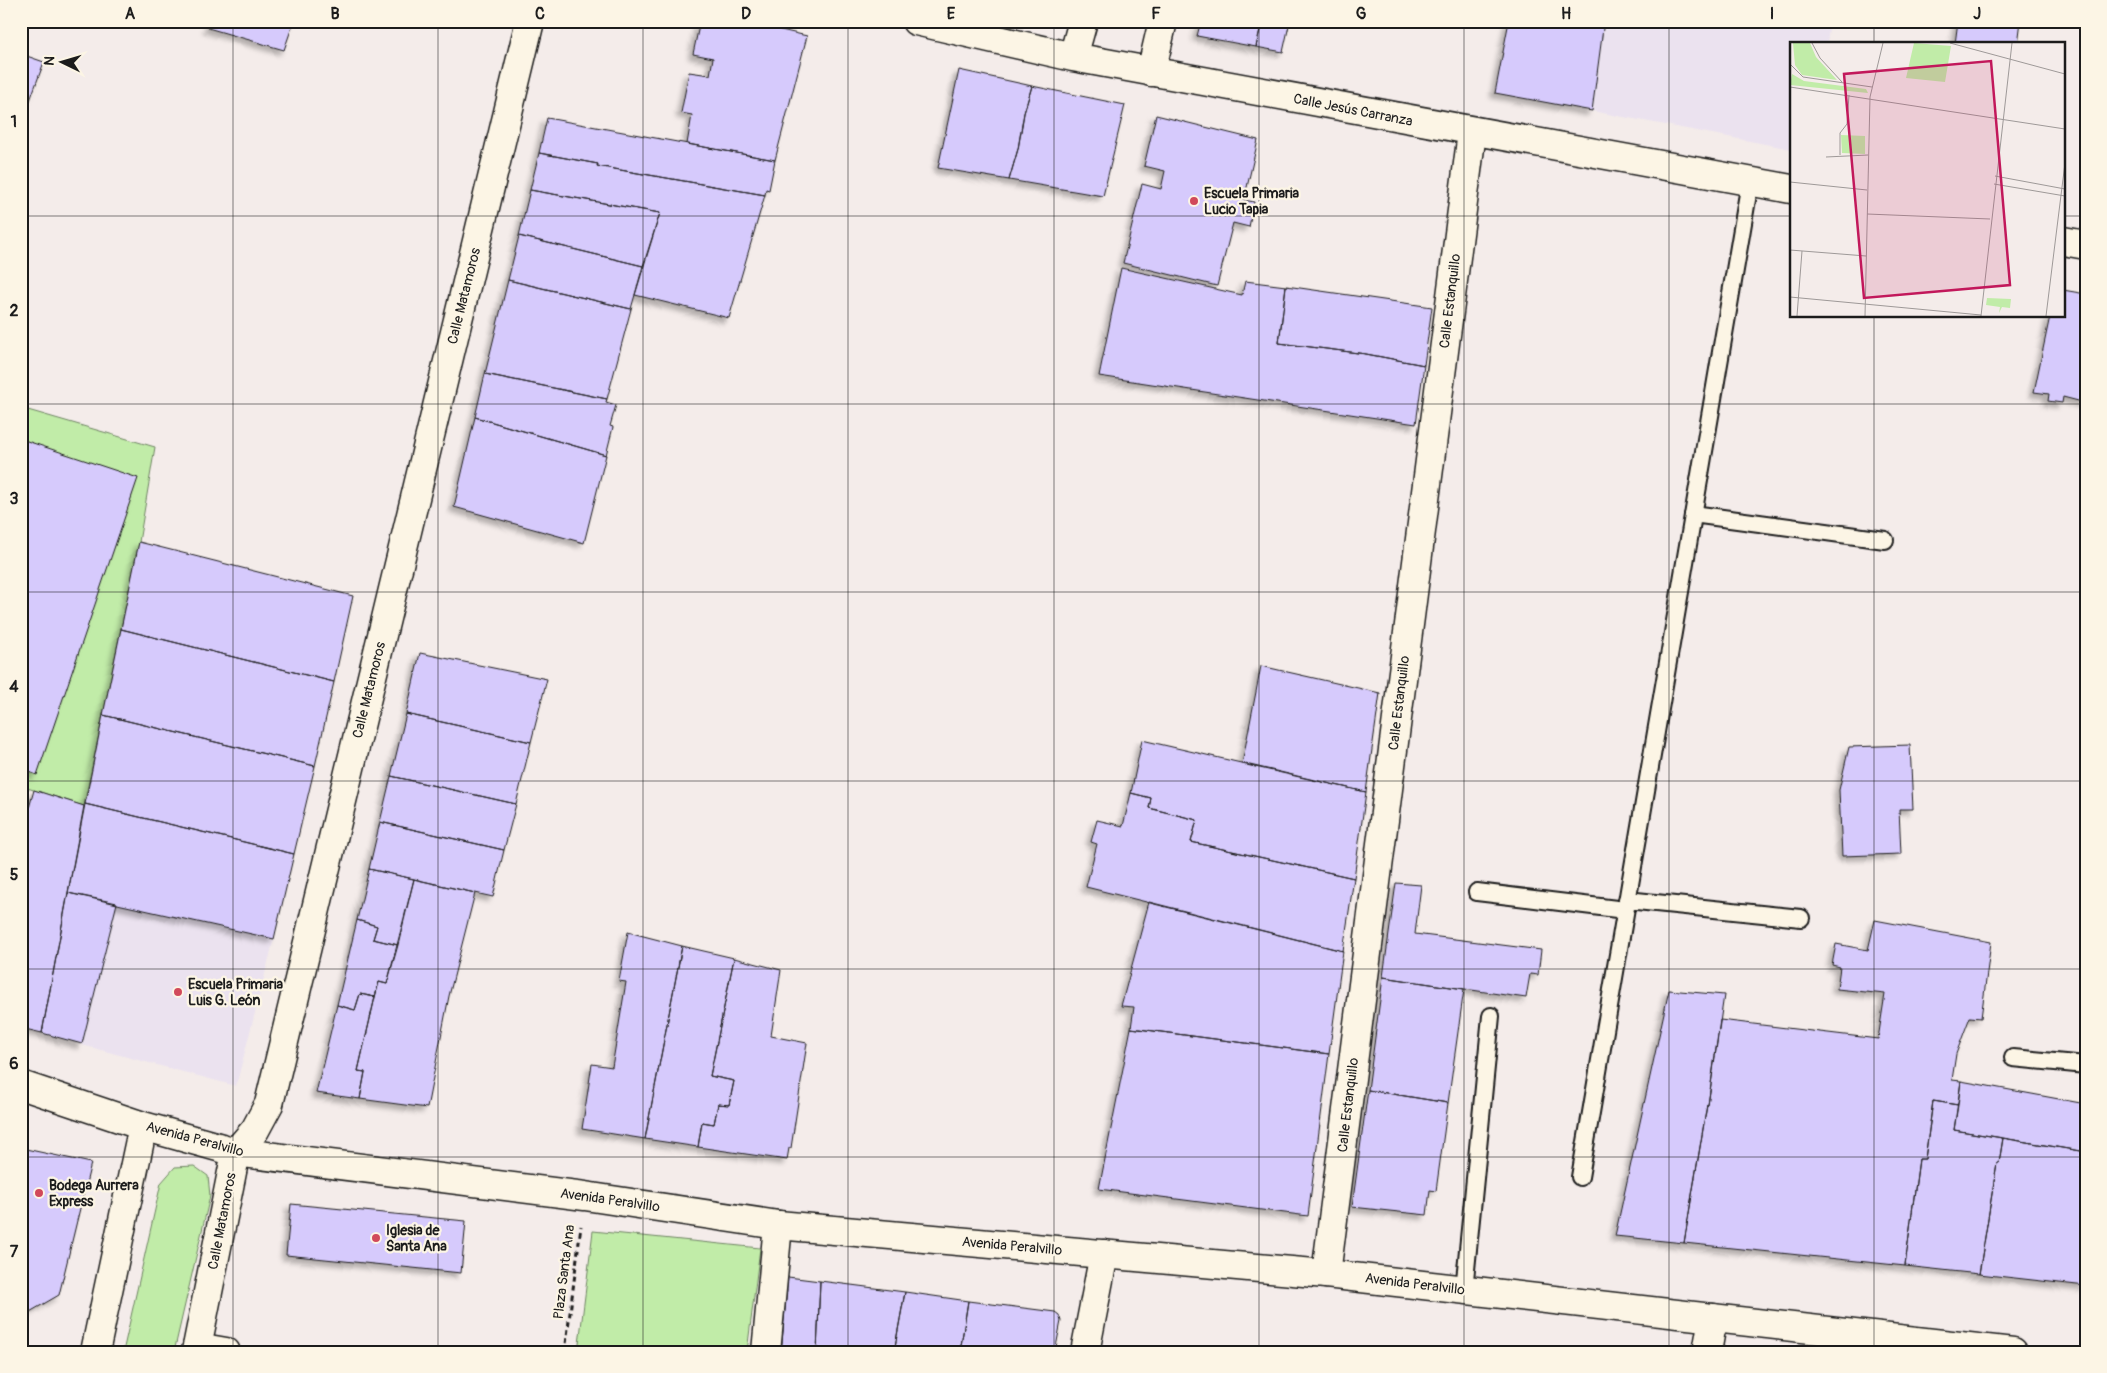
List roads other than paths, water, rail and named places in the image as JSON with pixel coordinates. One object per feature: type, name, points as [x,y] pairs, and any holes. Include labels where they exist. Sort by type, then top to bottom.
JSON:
[{"type":"street","name":"Calle Matamoros","points":[[197,1349],[236,1152],[255,1130],[269,1104],[530,21]]},
{"type":"street","name":"Calle Jesús Carranza","points":[[916,21],[1073,57],[1790,190]]},
{"type":"street","points":[[1073,57],[1083,21]]},
{"type":"street","points":[[1151,72],[1164,21]]},
{"type":"street","name":"Calle Estanquillo","points":[[1326,1274],[1472,132]]},
{"type":"street","points":[[2064,241],[2086,245]]},
{"type":"street","name":"Avenida Peralvillo","points":[[21,1085],[143,1126],[236,1152],[585,1196],[778,1225],[1326,1274],[2014,1352]]},
{"type":"street","points":[[95,1352],[143,1126]]},
{"type":"street","points":[[766,1352],[778,1225]]},
{"type":"street","points":[[1085,1352],[1104,1254]]},
{"type":"street","points":[[1708,1352],[1713,1318]]},
{"type":"street","points":[[197,1349],[226,1352]]},
{"type":"lane","points":[[1580,1177],[1750,182]]},
{"type":"lane","points":[[1693,514],[1885,540]]},
{"type":"lane","points":[[1477,892],[1801,918]]},
{"type":"lane","points":[[1464,1290],[1491,1016]]},
{"type":"lane","points":[[2013,1058],[2086,1065]]},
{"type":"place","name":"Escuela Primaria Lucio Tapia","points":[[1194,201]]},
{"type":"place","name":"Escuela Primaria Luis G. León","points":[[178,992]]},
{"type":"place","name":"Bodega Aurrera Express","points":[[39,1193]]},
{"type":"place","name":"Iglesia de Santa Ana","points":[[376,1238]]}]
